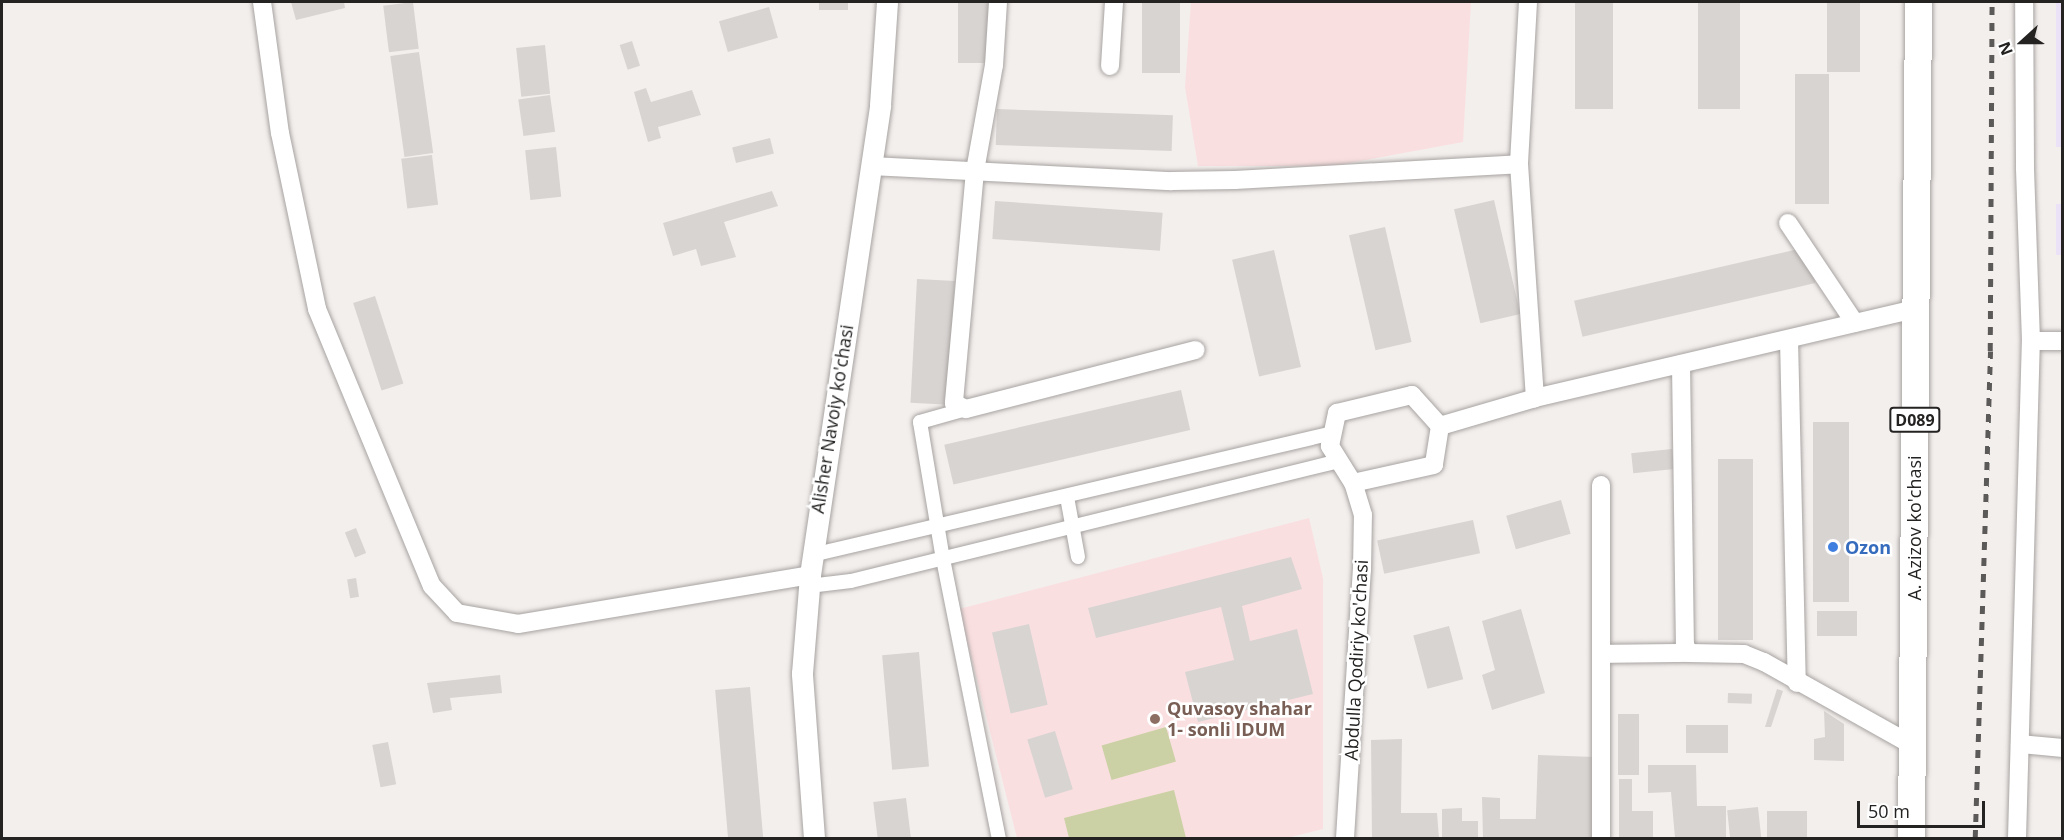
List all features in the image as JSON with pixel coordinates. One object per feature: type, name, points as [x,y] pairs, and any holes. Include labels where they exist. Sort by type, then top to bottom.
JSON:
[{"type":"main road","name":"A. Azizov ko'chasi","points":[[1911,838],[1918,2]]},
{"type":"street","points":[[262,2],[280,133],[317,309],[432,586],[457,613],[518,624],[810,572],[939,526],[1333,433]]},
{"type":"street","name":"Alisher Navoiy ko'chasi","points":[[814,838],[802,673],[810,572],[880,105],[887,2]]},
{"type":"street","points":[[966,409],[954,403],[953,390],[975,171],[994,65],[998,2]]},
{"type":"street","points":[[1110,66],[1114,2]]},
{"type":"street","points":[[1527,2],[1519,164],[1535,398]]},
{"type":"street","points":[[2017,838],[2031,341],[2025,167],[2024,2]]},
{"type":"street","points":[[871,166],[1166,181],[1235,180],[1519,164]]},
{"type":"street","points":[[1788,223],[1855,323]]},
{"type":"street","points":[[1440,426],[1535,398],[1915,309]]},
{"type":"street","points":[[1789,339],[1797,683]]},
{"type":"street","points":[[2031,341],[2062,341]]},
{"type":"street","points":[[999,838],[943,559],[920,422],[1196,350]]},
{"type":"street","points":[[1681,364],[1685,645],[1689,653]]},
{"type":"street","points":[[1412,394],[1440,426],[1434,465],[1353,483],[1330,446],[1337,413],[1412,394]]},
{"type":"street","points":[[810,572],[851,581],[1339,461]]},
{"type":"street","name":"Abdulla Qodiriy ko'chasi","points":[[1345,838],[1362,570],[1363,515],[1353,483]]},
{"type":"street","points":[[1601,485],[1601,838]]},
{"type":"street","points":[[1067,497],[1078,557]]},
{"type":"street","points":[[1601,654],[1744,654],[1764,662],[1797,683],[1912,745]]},
{"type":"street","points":[[2020,744],[2062,748]]},
{"type":"shaded area","points":[[1191,2],[1471,2],[1463,142],[1333,166],[1198,166],[1185,87]]},
{"type":"shaded area","points":[[2056,2],[2062,2],[2062,147],[2056,147]]},
{"type":"shaded area","points":[[2056,204],[2062,204],[2062,255],[2056,255]]},
{"type":"shaded area","name":"Quvasoy shahar 1- sonli IDUM","points":[[1309,518],[1323,578],[1323,829],[1287,838],[1017,838],[959,609]]},
{"type":"green space","points":[[1166,727],[1176,762],[1112,780],[1102,745]]},
{"type":"green space","points":[[1174,790],[1186,838],[1069,838],[1064,818]]},
{"type":"building","points":[[291,2],[344,2],[345,8],[296,20]]},
{"type":"building","points":[[413,2],[419,49],[389,52],[383,6]]},
{"type":"building","points":[[819,2],[848,2],[848,10],[819,10]]},
{"type":"building","points":[[958,2],[994,2],[994,63],[958,63]]},
{"type":"building","points":[[1142,2],[1180,2],[1180,73],[1142,73]]},
{"type":"building","points":[[1575,2],[1613,2],[1613,109],[1575,109]]},
{"type":"building","points":[[1698,2],[1740,2],[1740,109],[1698,109]]},
{"type":"building","points":[[1827,2],[1860,2],[1860,72],[1827,72]]},
{"type":"building","points":[[769,7],[778,38],[728,52],[719,21]]},
{"type":"building","points":[[632,41],[640,66],[628,70],[620,45]]},
{"type":"building","points":[[545,45],[550,94],[521,97],[516,48]]},
{"type":"building","points":[[419,52],[433,153],[404,157],[390,56]]},
{"type":"building","points":[[1795,74],[1829,74],[1829,204],[1795,204]]},
{"type":"building","points":[[646,88],[651,102],[692,90],[701,115],[658,127],[661,138],[648,142],[634,92]]},
{"type":"building","points":[[550,95],[555,132],[523,136],[518,99]]},
{"type":"building","points":[[997,109],[1173,115],[1172,151],[996,145]]},
{"type":"building","points":[[770,138],[774,154],[736,163],[732,147]]},
{"type":"building","points":[[556,147],[561,197],[530,200],[525,150]]},
{"type":"building","points":[[432,155],[438,205],[407,208],[401,159]]},
{"type":"building","points":[[772,191],[778,206],[724,222],[736,257],[701,266],[696,249],[673,256],[663,223]]},
{"type":"building","points":[[1494,200],[1520,314],[1480,323],[1454,209]]},
{"type":"building","points":[[995,201],[1163,213],[1160,251],[992,239]]},
{"type":"building","points":[[1385,227],[1412,342],[1375,350],[1349,235]]},
{"type":"building","points":[[1807,247],[1815,283],[1582,337],[1574,301]]},
{"type":"building","points":[[1274,250],[1301,367],[1259,377],[1232,260]]},
{"type":"building","points":[[917,279],[955,281],[948,405],[911,403]]},
{"type":"building","points":[[375,296],[403,383],[382,391],[353,303]]},
{"type":"building","points":[[1181,390],[1190,430],[953,485],[944,445]]},
{"type":"building","points":[[1813,422],[1849,422],[1849,602],[1813,602]]},
{"type":"building","points":[[1672,449],[1674,469],[1633,473],[1631,453]]},
{"type":"building","points":[[1718,459],[1753,459],[1753,640],[1718,640]]},
{"type":"building","points":[[1561,500],[1571,534],[1516,549],[1506,516]]},
{"type":"building","points":[[1473,520],[1480,553],[1384,574],[1377,540]]},
{"type":"building","points":[[356,528],[366,553],[355,558],[345,532]]},
{"type":"building","points":[[1291,557],[1302,589],[1242,606],[1250,641],[1297,629],[1313,694],[1198,722],[1185,672],[1234,660],[1221,607],[1096,638],[1088,608]]},
{"type":"building","points":[[356,578],[359,597],[350,598],[347,579]]},
{"type":"building","points":[[1521,609],[1545,693],[1492,710],[1482,675],[1495,670],[1482,621]]},
{"type":"building","points":[[1817,611],[1857,611],[1857,636],[1817,636]]},
{"type":"building","points":[[1029,624],[1048,705],[1011,713],[992,633]]},
{"type":"building","points":[[1449,626],[1463,679],[1427,689],[1413,636]]},
{"type":"building","points":[[919,652],[929,767],[892,770],[882,655]]},
{"type":"building","points":[[500,675],[502,693],[450,698],[452,710],[433,713],[427,683]]},
{"type":"building","points":[[750,687],[763,837],[728,838],[715,690]]},
{"type":"building","points":[[1777,689],[1783,691],[1771,727],[1765,727]]},
{"type":"building","points":[[1728,693],[1752,694],[1752,704],[1728,703]]},
{"type":"building","points":[[1824,711],[1844,724],[1844,761],[1814,760],[1814,739],[1825,737]]},
{"type":"building","points":[[1618,714],[1639,714],[1639,775],[1618,775]]},
{"type":"building","points":[[1686,725],[1728,725],[1728,753],[1686,753]]},
{"type":"building","points":[[1055,731],[1073,789],[1045,798],[1027,739]]},
{"type":"building","points":[[1402,739],[1401,813],[1437,813],[1439,838],[1372,838],[1371,740]]},
{"type":"building","points":[[388,742],[396,784],[380,787],[372,745]]},
{"type":"building","points":[[1538,755],[1595,757],[1592,838],[1535,838]]},
{"type":"building","points":[[1648,765],[1696,765],[1697,806],[1726,806],[1726,838],[1675,838],[1671,792],[1648,793]]},
{"type":"building","points":[[1619,779],[1632,779],[1632,811],[1653,811],[1653,838],[1619,838]]},
{"type":"building","points":[[1482,797],[1500,798],[1500,819],[1536,819],[1537,838],[1483,838]]},
{"type":"building","points":[[906,798],[911,838],[878,838],[873,802]]},
{"type":"building","points":[[1758,807],[1761,838],[1730,838],[1727,810]]},
{"type":"building","points":[[1462,808],[1462,821],[1478,821],[1478,838],[1442,838],[1442,809]]},
{"type":"building","points":[[1767,811],[1807,811],[1807,838],[1767,838]]},
{"type":"railway","points":[[1975,838],[1990,351],[1992,2]]},
{"type":"place","name":"Ozon","points":[[1833,547]]},
{"type":"place","name":"Quvasoy shahar 1- sonli IDUM","points":[[1155,719]]}]
